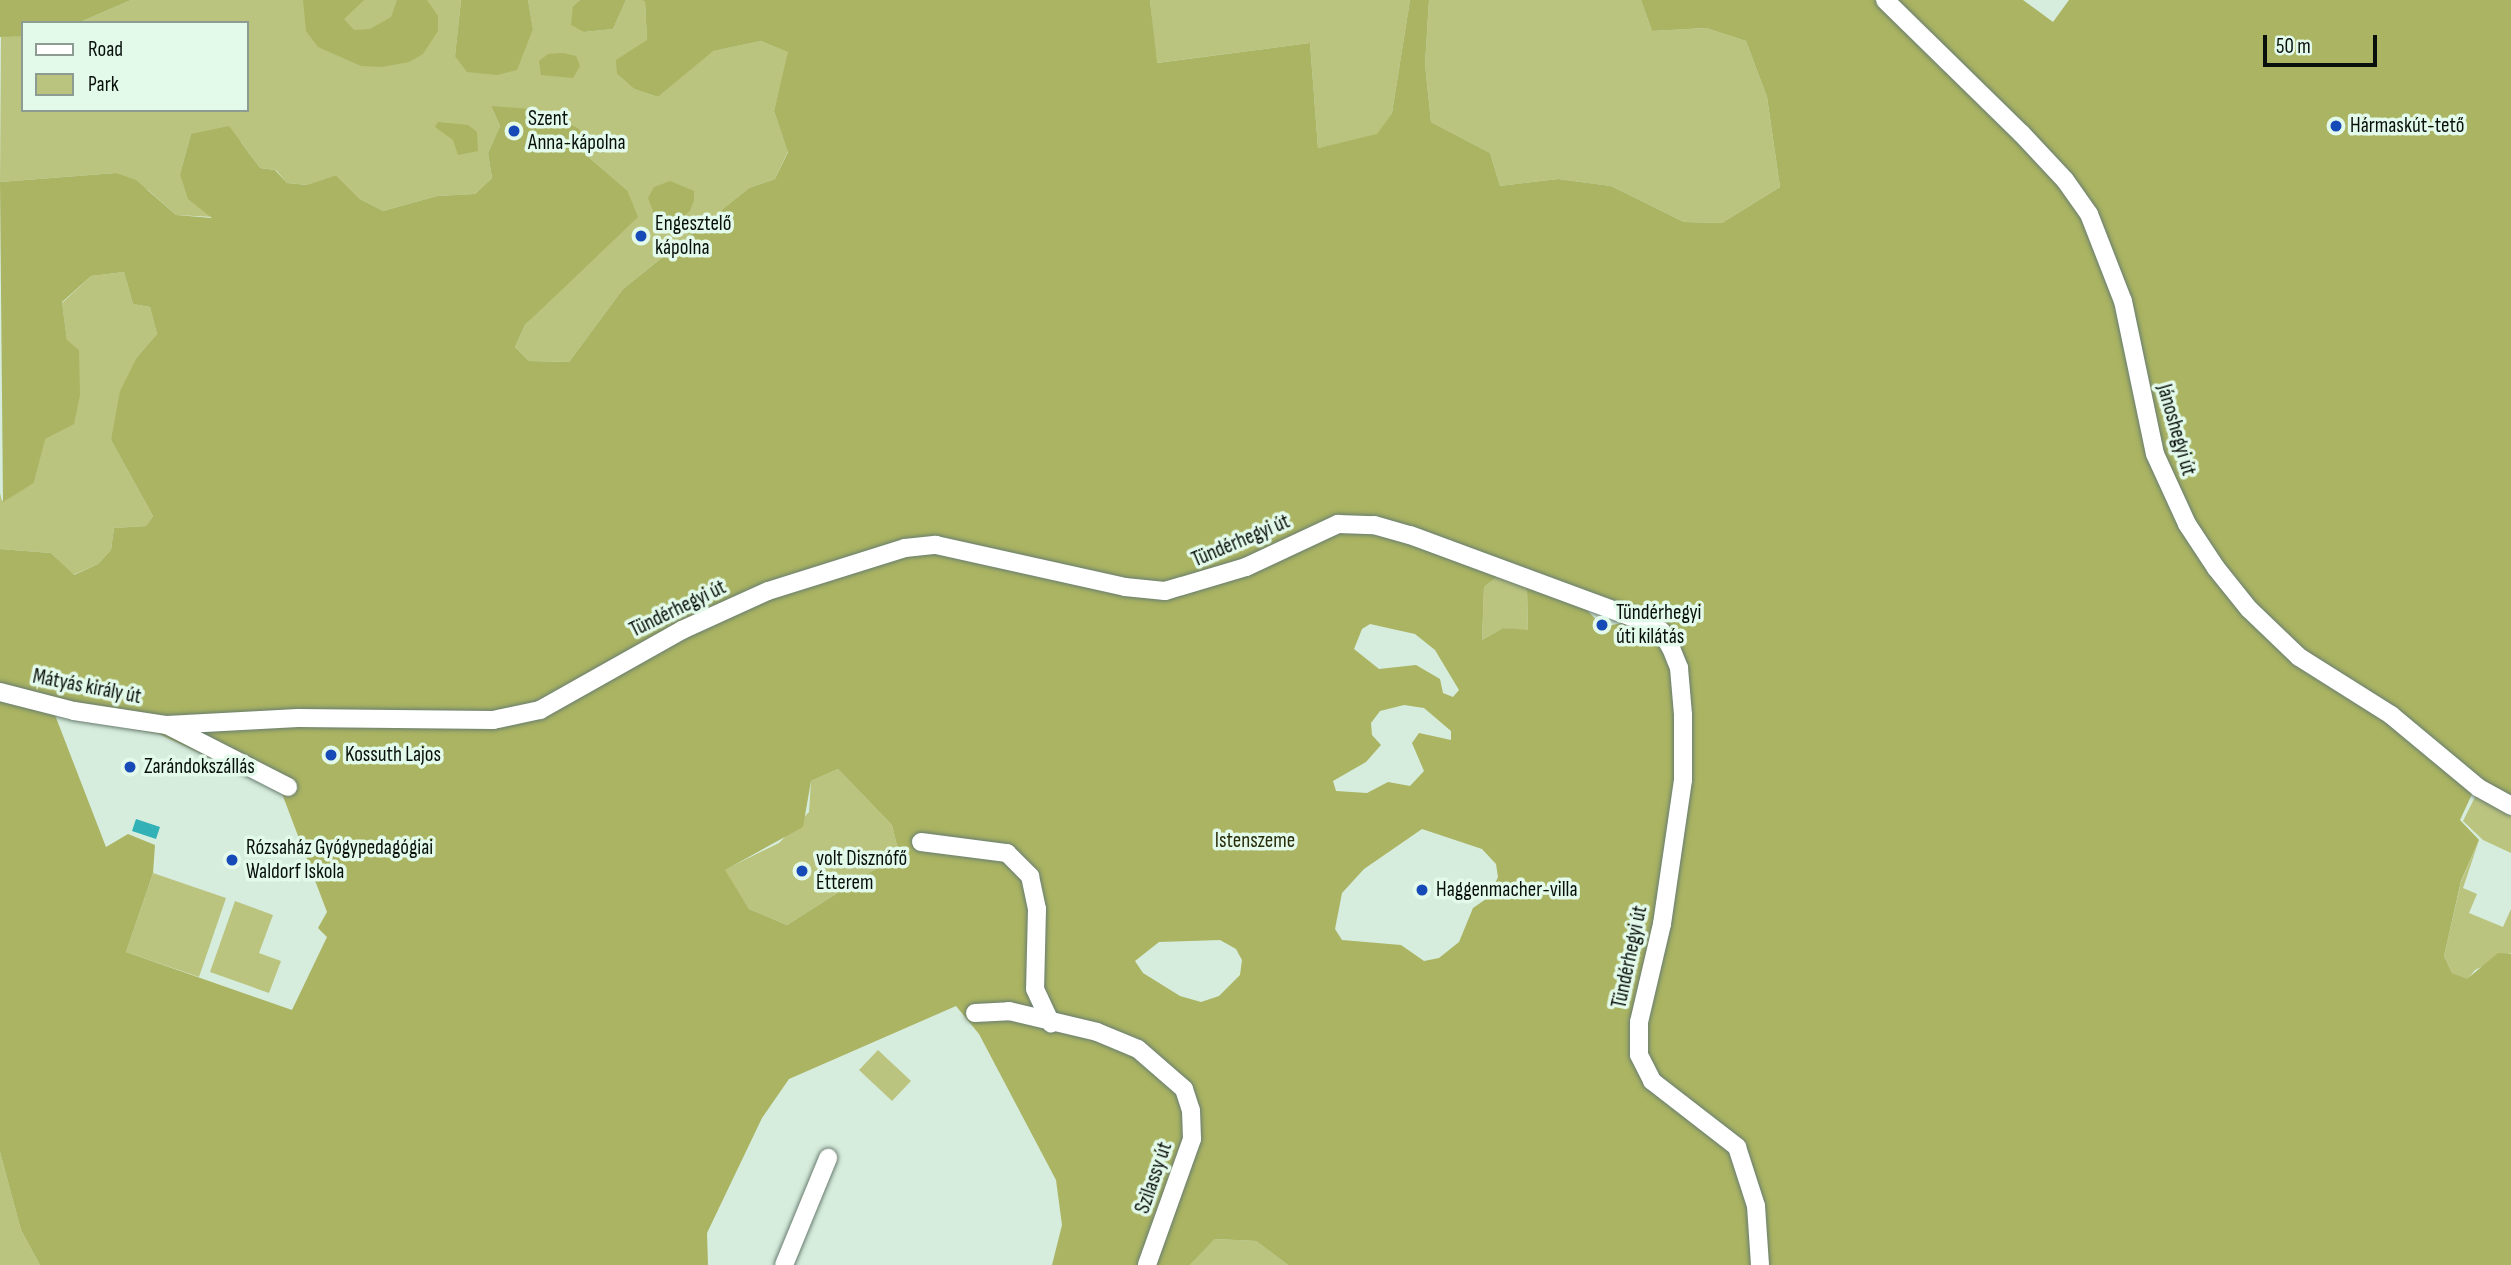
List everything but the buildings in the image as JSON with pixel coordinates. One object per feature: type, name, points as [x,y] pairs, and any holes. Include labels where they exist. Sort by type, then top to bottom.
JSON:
[{"type":"street","name":"Jánoshegyi út","points":[[1885,0],[2039,152],[2089,214],[2123,301],[2155,454],[2187,524],[2216,568],[2249,609],[2299,657],[2391,715],[2479,788],[2511,806]]},
{"type":"street","name":"Tündérhegyi út","points":[[167,725],[298,718],[493,720],[540,710],[682,630],[768,591],[905,548],[936,545],[1125,587],[1165,591],[1190,587],[1246,567],[1338,524],[1374,525],[1410,535],[1643,621],[1661,631],[1671,648],[1679,668],[1683,715],[1683,780],[1662,924],[1639,1021],[1639,1055],[1652,1081],[1737,1147],[1756,1206],[1760,1265]]},
{"type":"street","name":"Mátyás király út","points":[[0,692],[74,711],[167,725]]},
{"type":"street","points":[[167,725],[288,787]]},
{"type":"street","points":[[921,842],[1007,853],[1030,876],[1037,909],[1035,989],[1051,1023]]},
{"type":"street","name":"Szilassy út","points":[[975,1013],[1009,1011],[1097,1032],[1138,1049],[1184,1089],[1191,1110],[1192,1139],[1147,1265]]},
{"type":"street","points":[[784,1265],[828,1158]]},
{"type":"green space","points":[[0,0],[131,0],[83,21],[21,21],[21,36],[0,37]]},
{"type":"green space","points":[[131,0],[461,0],[455,56],[533,29],[528,0],[580,0],[573,6],[584,32],[613,29],[626,0],[641,0],[645,2],[647,40],[617,74],[634,89],[658,97],[712,51],[761,41],[789,52],[774,111],[788,151],[775,179],[749,188],[623,289],[569,362],[529,361],[515,347],[525,325],[576,275],[627,190],[586,155],[491,106],[500,126],[488,153],[492,178],[475,194],[437,196],[383,211],[360,199],[336,175],[308,185],[287,183],[276,170],[260,168],[241,142],[191,134],[180,174],[213,217],[176,215],[148,190],[116,173],[0,182],[1,36],[21,36],[21,112],[248,112],[248,21],[83,21]]},
{"type":"green space","points":[[303,0],[364,0],[344,19],[354,30],[370,29],[391,17],[397,0],[427,0],[438,16],[438,31],[423,54],[409,62],[382,67],[361,66],[318,47],[306,31]]},
{"type":"green space","points":[[461,0],[528,0],[533,29],[517,70],[497,75],[467,72],[455,56]]},
{"type":"green space","points":[[580,0],[626,0],[613,29],[584,32],[571,25],[573,6]]},
{"type":"green space","name":"Istenszeme","points":[[641,0],[1150,0],[1157,63],[1310,43],[1318,148],[1377,134],[1392,113],[1410,0],[1429,0],[1425,64],[1431,122],[1490,153],[1500,186],[1558,179],[1611,186],[1684,222],[1722,223],[1780,187],[1767,97],[1746,41],[1706,28],[1652,31],[1641,0],[2023,0],[2053,22],[2069,0],[2511,0],[2511,796],[2479,779],[2460,820],[2479,840],[2461,881],[2444,956],[2452,973],[2467,979],[2498,953],[2511,954],[2511,1265],[1288,1265],[1256,1241],[1215,1239],[1190,1265],[1052,1265],[1062,1225],[1056,1180],[979,1034],[956,1006],[789,1079],[762,1118],[707,1233],[708,1265],[40,1265],[21,1230],[0,1152],[0,549],[51,553],[74,575],[98,564],[111,550],[114,528],[146,526],[153,516],[111,440],[120,391],[137,357],[157,334],[150,307],[133,304],[124,272],[91,276],[62,302],[67,340],[79,350],[80,395],[74,424],[45,439],[34,483],[3,502],[0,182],[116,173],[136,180],[176,215],[212,218],[188,199],[180,174],[191,134],[229,126],[260,168],[275,170],[287,183],[307,185],[336,175],[360,199],[383,211],[437,196],[475,194],[492,178],[488,153],[500,126],[491,106],[543,110],[579,129],[586,155],[627,190],[638,217],[525,325],[515,347],[529,361],[569,362],[623,289],[749,188],[775,179],[788,152],[774,111],[788,52],[761,41],[713,51],[658,97],[634,89],[617,74],[616,60],[647,40],[645,2]],"holes":[[[1498,576],[1527,589],[1528,630],[1503,628],[1482,640],[1484,587]],[[1584,607],[1631,621],[1603,627]],[[1370,624],[1415,634],[1435,650],[1459,690],[1453,697],[1443,693],[1440,679],[1416,665],[1379,669],[1354,649],[1362,629]],[[1404,705],[1424,708],[1451,731],[1451,740],[1419,733],[1412,743],[1424,771],[1410,786],[1388,782],[1367,793],[1336,791],[1333,781],[1366,762],[1381,745],[1372,735],[1371,723],[1380,711]],[[55,715],[159,734],[281,791],[327,912],[318,928],[327,937],[292,1010],[126,952],[153,873],[155,845],[128,834],[106,847]],[[838,769],[892,825],[899,854],[787,925],[749,909],[725,870],[803,827],[811,781]],[[1422,829],[1482,849],[1496,864],[1498,877],[1489,897],[1473,908],[1459,942],[1439,958],[1424,961],[1401,945],[1342,940],[1335,929],[1342,893],[1364,869]],[[1220,940],[1236,949],[1242,960],[1240,975],[1219,996],[1201,1002],[1180,996],[1143,973],[1135,961],[1159,942]]]},
{"type":"green space","points":[[1150,0],[1410,0],[1392,113],[1377,135],[1318,148],[1310,43],[1156,63]]},
{"type":"green space","points":[[1429,0],[1641,0],[1652,31],[1706,28],[1746,41],[1767,97],[1780,187],[1722,223],[1684,222],[1611,186],[1558,179],[1500,186],[1490,153],[1431,122],[1425,64]]},
{"type":"green space","points":[[548,54],[576,56],[580,66],[573,78],[541,75],[539,61]]},
{"type":"green space","points":[[438,122],[468,125],[477,132],[478,151],[458,155],[453,140],[435,127]]},
{"type":"green space","points":[[670,181],[694,191],[694,200],[690,211],[667,230],[659,227],[648,198],[654,187]]},
{"type":"green space","points":[[124,272],[133,304],[150,307],[157,334],[137,357],[111,440],[153,516],[146,526],[114,528],[111,550],[98,564],[73,575],[51,553],[0,549],[0,493],[2,501],[34,483],[67,340],[62,303],[91,276]]},
{"type":"green space","points":[[1498,576],[1527,589],[1528,631],[1503,628],[1482,640],[1484,587]]},
{"type":"green space","points":[[838,769],[892,825],[899,854],[787,925],[749,909],[724,870],[779,843],[809,812],[811,781]]},
{"type":"green space","points":[[2477,793],[2511,816],[2511,853],[2483,840],[2463,821]]},
{"type":"green space","points":[[2479,840],[2463,888],[2477,894],[2469,913],[2503,927],[2511,909],[2511,953],[2475,970],[2467,980],[2452,973],[2444,956],[2461,882]]},
{"type":"green space","points":[[153,873],[226,898],[199,977],[126,952]]},
{"type":"green space","points":[[235,901],[273,915],[259,953],[281,961],[269,993],[210,972]]},
{"type":"green space","points":[[878,1050],[911,1081],[892,1101],[859,1070]]},
{"type":"green space","points":[[0,1152],[21,1230],[40,1265],[0,1265]]},
{"type":"green space","points":[[1215,1239],[1256,1241],[1288,1265],[1190,1265]]},
{"type":"water","points":[[136,819],[160,827],[156,839],[132,831]]},
{"type":"place","name":"Hármaskút-tető","points":[[2336,126]]},
{"type":"place","name":"Szent Anna-kápolna","points":[[514,131]]},
{"type":"place","name":"Engesztelő kápolna","points":[[641,236]]},
{"type":"place","name":"Tündérhegyi úti kilátás","points":[[1602,625]]},
{"type":"place","name":"Kossuth Lajos","points":[[331,755]]},
{"type":"place","name":"Zarándokszállás","points":[[130,767]]},
{"type":"place","name":"Rózsaház Gyógypedagógiai Waldorf Iskola","points":[[232,860]]},
{"type":"place","name":"volt Disznófő Étterem","points":[[802,871]]},
{"type":"place","name":"Haggenmacher-villa","points":[[1422,890]]}]
